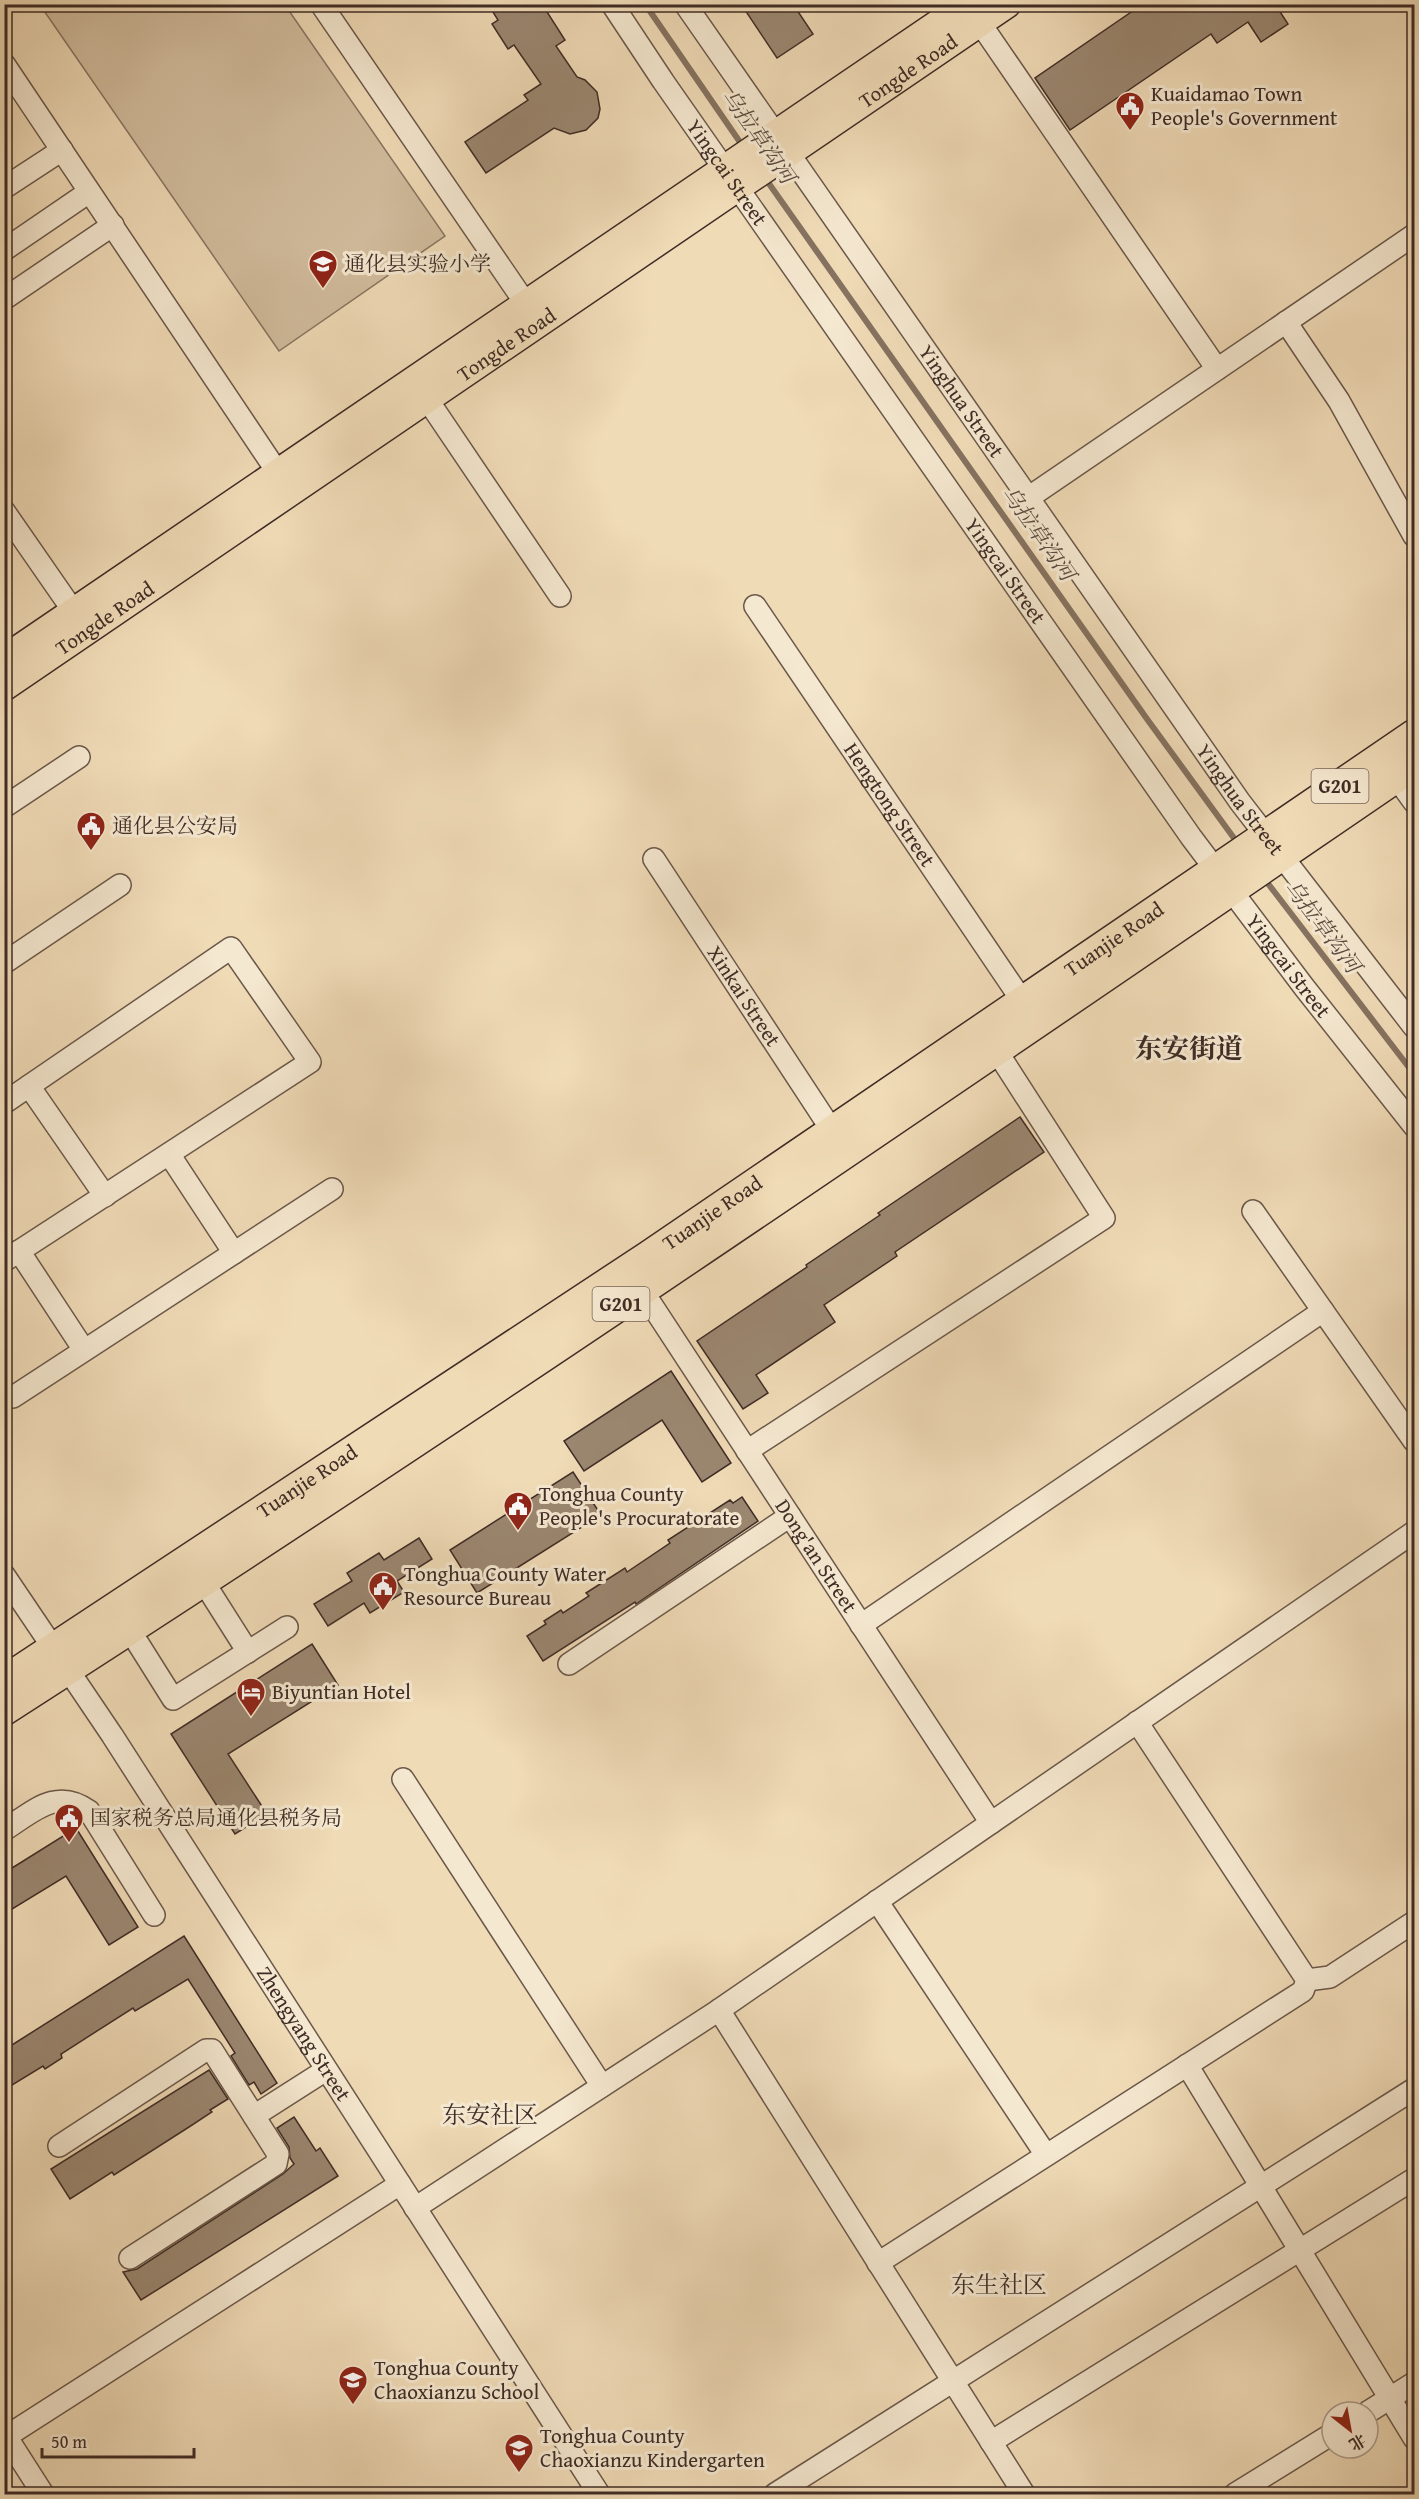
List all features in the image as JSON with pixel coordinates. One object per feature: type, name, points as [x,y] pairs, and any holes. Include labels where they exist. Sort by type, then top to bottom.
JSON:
[{"type":"highway","name":"Tuanjie Road","points":[[1274,846],[1414,735]]},
{"type":"highway","name":"Tuanjie Road","points":[[4,1710],[61,1659],[391,1428],[1023,1002],[1223,880],[1274,846],[1405,771]]},
{"type":"highway","name":"Tuanjie Road","points":[[4,1682],[129,1629],[203,1581],[642,1290],[996,1050],[1223,880]]},
{"type":"main road","name":"Tongde Road","points":[[4,659],[526,304],[737,174],[973,14],[1007,4]]},
{"type":"main road","name":"Tongde Road","points":[[4,687],[427,399],[737,174]]},
{"type":"street","points":[[321,4],[526,304]]},
{"type":"street","name":"Yingcai Street","points":[[612,4],[737,174],[1223,880],[1414,1126]]},
{"type":"street","name":"Yinghua Street","points":[[685,4],[773,150],[1028,498],[1233,793],[1414,1027]]},
{"type":"street","points":[[973,14],[1217,369]]},
{"type":"street","points":[[4,64],[278,473]]},
{"type":"street","points":[[4,188],[62,150]]},
{"type":"street","points":[[4,250],[89,192]]},
{"type":"street","points":[[4,299],[113,225]]},
{"type":"street","points":[[1028,498],[1414,235]]},
{"type":"street","points":[[1286,322],[1339,401],[1414,536]]},
{"type":"street","points":[[427,399],[560,596]]},
{"type":"street","points":[[4,511],[74,612]]},
{"type":"street","name":"Hengtong Street","points":[[754,606],[1023,1002]]},
{"type":"street","points":[[4,807],[79,757]]},
{"type":"street","points":[[1405,771],[1414,802]]},
{"type":"street","name":"Xinkai Street","points":[[654,859],[833,1132]]},
{"type":"street","points":[[4,963],[120,885]]},
{"type":"street","points":[[4,1102],[231,948],[310,1062],[12,1256],[84,1350]]},
{"type":"street","points":[[747,1451],[1104,1218],[996,1050]]},
{"type":"street","points":[[29,1086],[105,1196]]},
{"type":"street","points":[[169,1154],[234,1253]]},
{"type":"street","points":[[13,1397],[332,1189]]},
{"type":"street","points":[[1253,1211],[1414,1441]]},
{"type":"street","name":"Dong'an Street","points":[[642,1290],[991,1823]]},
{"type":"street","points":[[861,1625],[1323,1311]]},
{"type":"street","points":[[569,1664],[790,1516]]},
{"type":"street","points":[[415,2208],[719,2010],[1414,1532]]},
{"type":"street","name":"Zhengyang Street","points":[[4,1575],[112,1734],[599,2494]]},
{"type":"street","points":[[203,1581],[248,1652]]},
{"type":"street","points":[[129,1629],[172,1699],[287,1627]]},
{"type":"street","points":[[1137,1722],[1308,1980]]},
{"type":"street","points":[[404,1779],[602,2086]]},
{"type":"street","points":[[4,1830],[50,1801],[70,1800],[80,1804],[89,1810],[154,1915]]},
{"type":"street","points":[[878,1900],[1046,2155]]},
{"type":"street","points":[[1308,1980],[1330,1977],[1414,1922]]},
{"type":"street","points":[[878,2263],[1303,1991],[1308,1980]]},
{"type":"street","points":[[719,2010],[1024,2494]]},
{"type":"street","points":[[59,2146],[206,2050],[212,2050],[254,2116],[278,2154],[276,2164],[130,2258]]},
{"type":"street","points":[[1187,2065],[1414,2438]]},
{"type":"street","points":[[254,2116],[326,2070]]},
{"type":"street","points":[[775,2494],[1414,2089]]},
{"type":"street","points":[[991,2442],[1414,2179]]},
{"type":"street","points":[[43,2494],[5,2436],[400,2184]]},
{"type":"street","points":[[1380,2404],[1414,2383]]},
{"type":"street","points":[[1235,2494],[1320,2441]]},
{"type":"shaded area","points":[[40,5],[285,5],[445,236],[279,351]]},
{"type":"building","points":[[488,4],[542,4],[565,40],[556,46],[577,77],[585,80],[597,92],[600,109],[598,118],[586,130],[570,134],[554,128],[486,173],[465,142],[528,100],[524,95],[541,84],[514,45],[508,49],[492,24],[498,20]]},
{"type":"building","points":[[741,4],[793,4],[813,34],[777,58]]},
{"type":"building","points":[[1143,4],[1275,4],[1288,24],[1261,42],[1248,22],[1217,43],[1211,34],[1070,130],[1035,78]]},
{"type":"building","points":[[1020,1117],[1044,1152],[895,1252],[897,1256],[824,1305],[835,1322],[756,1375],[768,1393],[743,1409],[697,1341],[807,1267],[806,1265],[880,1215],[878,1213]]},
{"type":"building","points":[[671,1371],[731,1463],[702,1482],[662,1420],[584,1471],[564,1441]]},
{"type":"building","points":[[573,1472],[601,1515],[477,1593],[450,1550]]},
{"type":"building","points":[[742,1497],[758,1521],[636,1604],[635,1602],[543,1661],[527,1636],[546,1624],[544,1621],[561,1610],[563,1613],[589,1596],[586,1593],[625,1568],[627,1572],[670,1543],[668,1540],[730,1500],[733,1503]]},
{"type":"building","points":[[419,1538],[432,1559],[397,1581],[404,1592],[370,1613],[364,1603],[328,1626],[314,1604],[352,1581],[347,1573],[379,1553],[384,1560]]},
{"type":"building","points":[[312,1644],[338,1685],[228,1754],[267,1814],[235,1834],[171,1734]]},
{"type":"building","points":[[76,1828],[138,1927],[109,1945],[66,1876],[4,1914],[4,1873]]},
{"type":"building","points":[[184,1936],[277,2083],[261,2094],[254,2082],[249,2085],[231,2056],[235,2053],[188,1979],[135,2011],[133,2008],[61,2054],[62,2058],[45,2069],[43,2066],[4,2090],[4,2050]]},
{"type":"building","points":[[209,2070],[228,2099],[210,2110],[212,2112],[114,2175],[112,2172],[70,2199],[51,2169]]},
{"type":"building","points":[[294,2117],[316,2151],[320,2148],[338,2176],[141,2300],[123,2272],[137,2269],[283,2174],[294,2164],[290,2158],[289,2147],[277,2128]]},
{"type":"waterway","name":"乌拉草沟河","points":[[645,4],[744,148]]},
{"type":"waterway","name":"乌拉草沟河","points":[[765,178],[1147,719],[1239,845]]},
{"type":"waterway","name":"乌拉草沟河","points":[[1263,877],[1414,1074]]},
{"type":"place","name":"Kuaidamao Town People's Government","points":[[1130,132]]},
{"type":"place","name":"通化县实验小学","points":[[323,290]]},
{"type":"place","name":"通化县公安局","points":[[91,852]]},
{"type":"place","name":"Tonghua County People's Procuratorate","points":[[518,1532]]},
{"type":"place","name":"Tonghua County Water Resource Bureau","points":[[383,1612]]},
{"type":"place","name":"Biyuntian Hotel","points":[[251,1718]]},
{"type":"place","name":"国家税务总局通化县税务局","points":[[69,1844]]},
{"type":"place","name":"Tonghua County Chaoxianzu School","points":[[353,2406]]},
{"type":"place","name":"Tonghua County Chaoxianzu Kindergarten","points":[[519,2474]]},
{"type":"district","name":"东安街道","points":[[1189,1049]]},
{"type":"district","name":"东安社区","points":[[490,2115]]},
{"type":"district","name":"东生社区","points":[[999,2285]]}]
